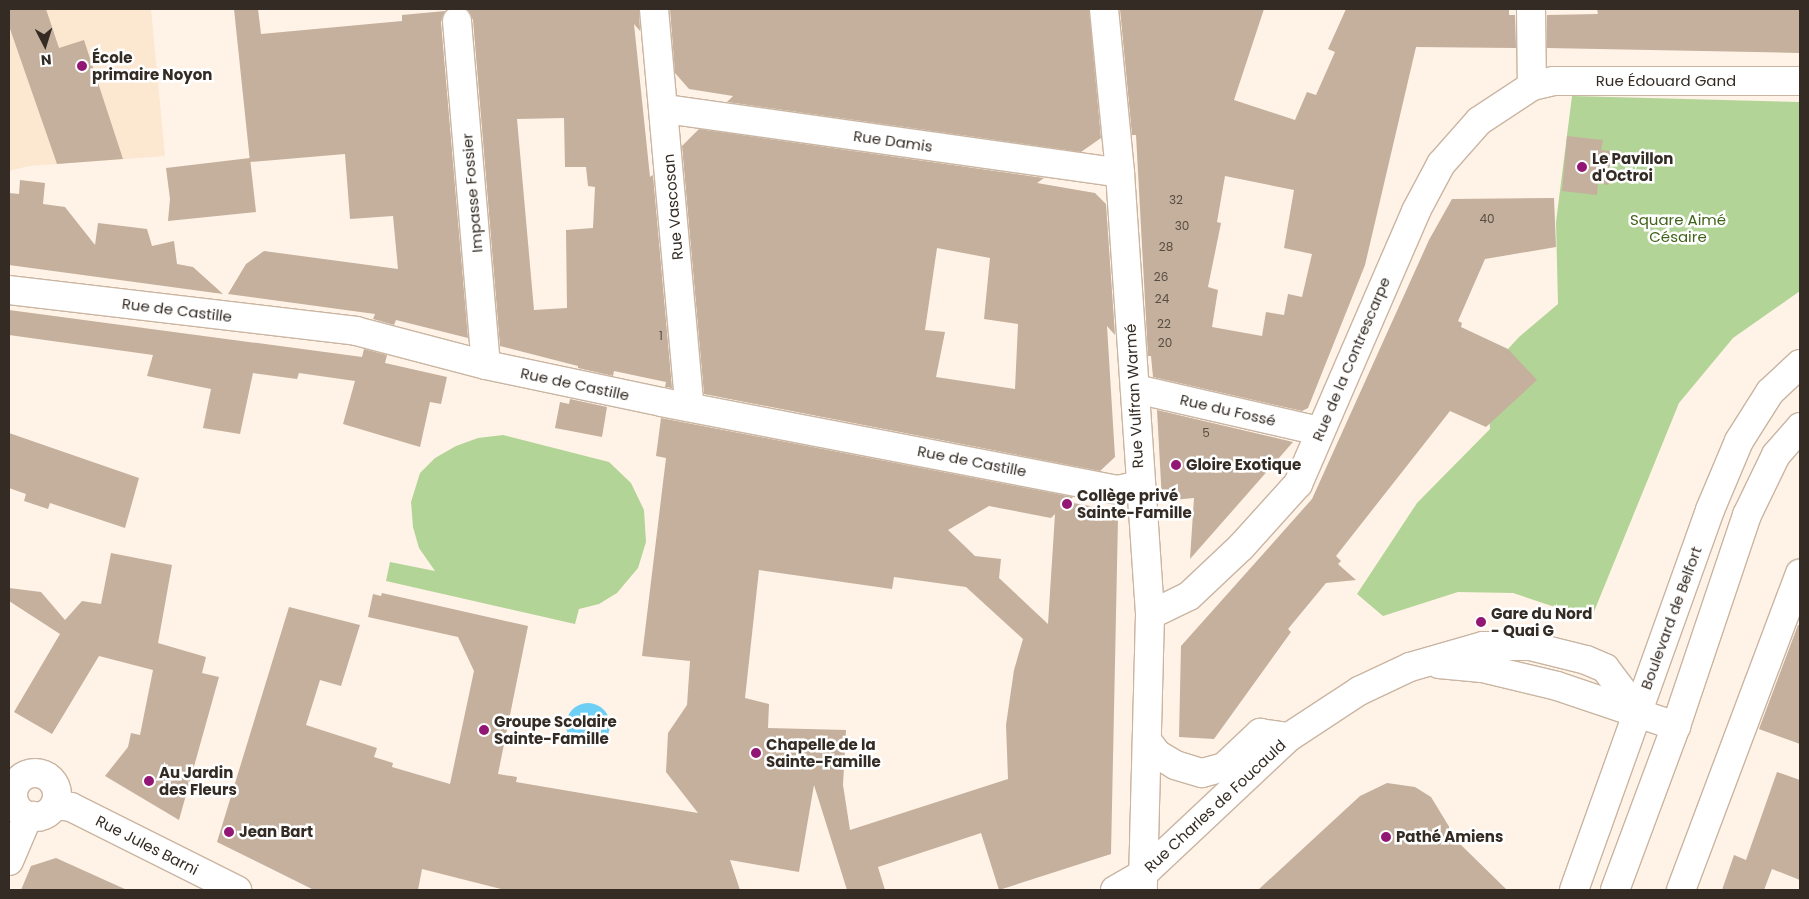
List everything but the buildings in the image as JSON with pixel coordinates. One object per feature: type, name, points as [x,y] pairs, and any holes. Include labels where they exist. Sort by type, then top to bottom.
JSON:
[{"type":"street","name":"Rue Vascosan","points":[[654,9],[666,109],[689,406]]},
{"type":"street","name":"Rue Vulfran Warmé","points":[[1104,9],[1120,173],[1136,389],[1139,486],[1150,615],[1143,882]]},
{"type":"street","points":[[1531,9],[1532,86]]},
{"type":"street","name":"Impasse Fossier","points":[[457,21],[486,365]]},
{"type":"street","name":"Rue Édouard Gand","points":[[1532,86],[1553,82],[1800,81]]},
{"type":"street","name":"Rue de la Contrescarpe","points":[[1150,615],[1189,596],[1241,547],[1298,484],[1381,288],[1442,164],[1479,121],[1532,86]]},
{"type":"street","name":"Rue Damis","points":[[666,109],[1120,173]]},
{"type":"street","name":"Rue de Castille","points":[[9,290],[356,331],[486,365],[689,406],[1118,490],[1139,486]]},
{"type":"street","name":"Boulevard de Belfort","points":[[1574,890],[1710,510],[1739,441],[1770,392],[1800,364]]},
{"type":"street","name":"Rue du Fossé","points":[[1136,389],[1320,431]]},
{"type":"street","points":[[1615,890],[1676,726],[1747,516],[1776,455],[1800,427]]},
{"type":"street","points":[[1681,890],[1800,574]]},
{"type":"street","name":"Rue Charles de Foucauld","points":[[1115,890],[1143,882],[1289,737],[1359,692],[1410,667],[1425,664],[1509,673],[1637,710],[1676,726]]},
{"type":"street","name":"Rue Charles de Foucauld","points":[[1148,742],[1158,754],[1175,765],[1202,773],[1224,767],[1260,733],[1289,737]]},
{"type":"street","points":[[9,764],[47,776],[55,786],[28,804]]},
{"type":"street","points":[[9,861],[26,821],[28,804],[18,782],[34,773]]},
{"type":"street","name":"Rue Jules Barni","points":[[28,804],[71,807],[237,890]]},
{"type":"shaded area","name":"École primaire Noyon","points":[[9,9],[151,9],[165,156],[29,166],[9,171]]},
{"type":"green space","name":"Square Aimé Césaire","points":[[1572,96],[1800,102],[1800,291],[1733,338],[1679,403],[1591,619],[1513,593],[1458,592],[1383,616],[1357,594],[1417,503],[1490,429],[1486,373],[1519,337],[1558,304],[1556,222]]},
{"type":"green space","points":[[503,435],[609,462],[631,483],[644,510],[646,542],[638,568],[617,593],[599,604],[579,609],[575,624],[386,581],[390,562],[435,571],[419,548],[413,527],[411,502],[420,473],[435,458],[456,446],[478,438]]},
{"type":"water","points":[[588,703],[600,707],[606,713],[610,725],[606,737],[600,743],[588,747],[576,743],[570,737],[566,725],[570,713],[576,707]]},
{"type":"place","name":"École primaire Noyon","points":[[82,66]]},
{"type":"place","name":"Le Pavillon d'Octroi","points":[[1582,167]]},
{"type":"place","name":"Gloire Exotique","points":[[1176,465]]},
{"type":"place","name":"Collège privé Sainte-Famille","points":[[1067,504]]},
{"type":"place","name":"Gare du Nord - Quai G","points":[[1481,622]]},
{"type":"place","name":"Groupe Scolaire Sainte-Famille","points":[[484,730]]},
{"type":"place","name":"Chapelle de la Sainte-Famille","points":[[756,753]]},
{"type":"place","name":"Au Jardin des Fleurs","points":[[149,781]]},
{"type":"place","name":"Jean Bart","points":[[229,832]]},
{"type":"place","name":"Pathé Amiens","points":[[1386,837]]}]
